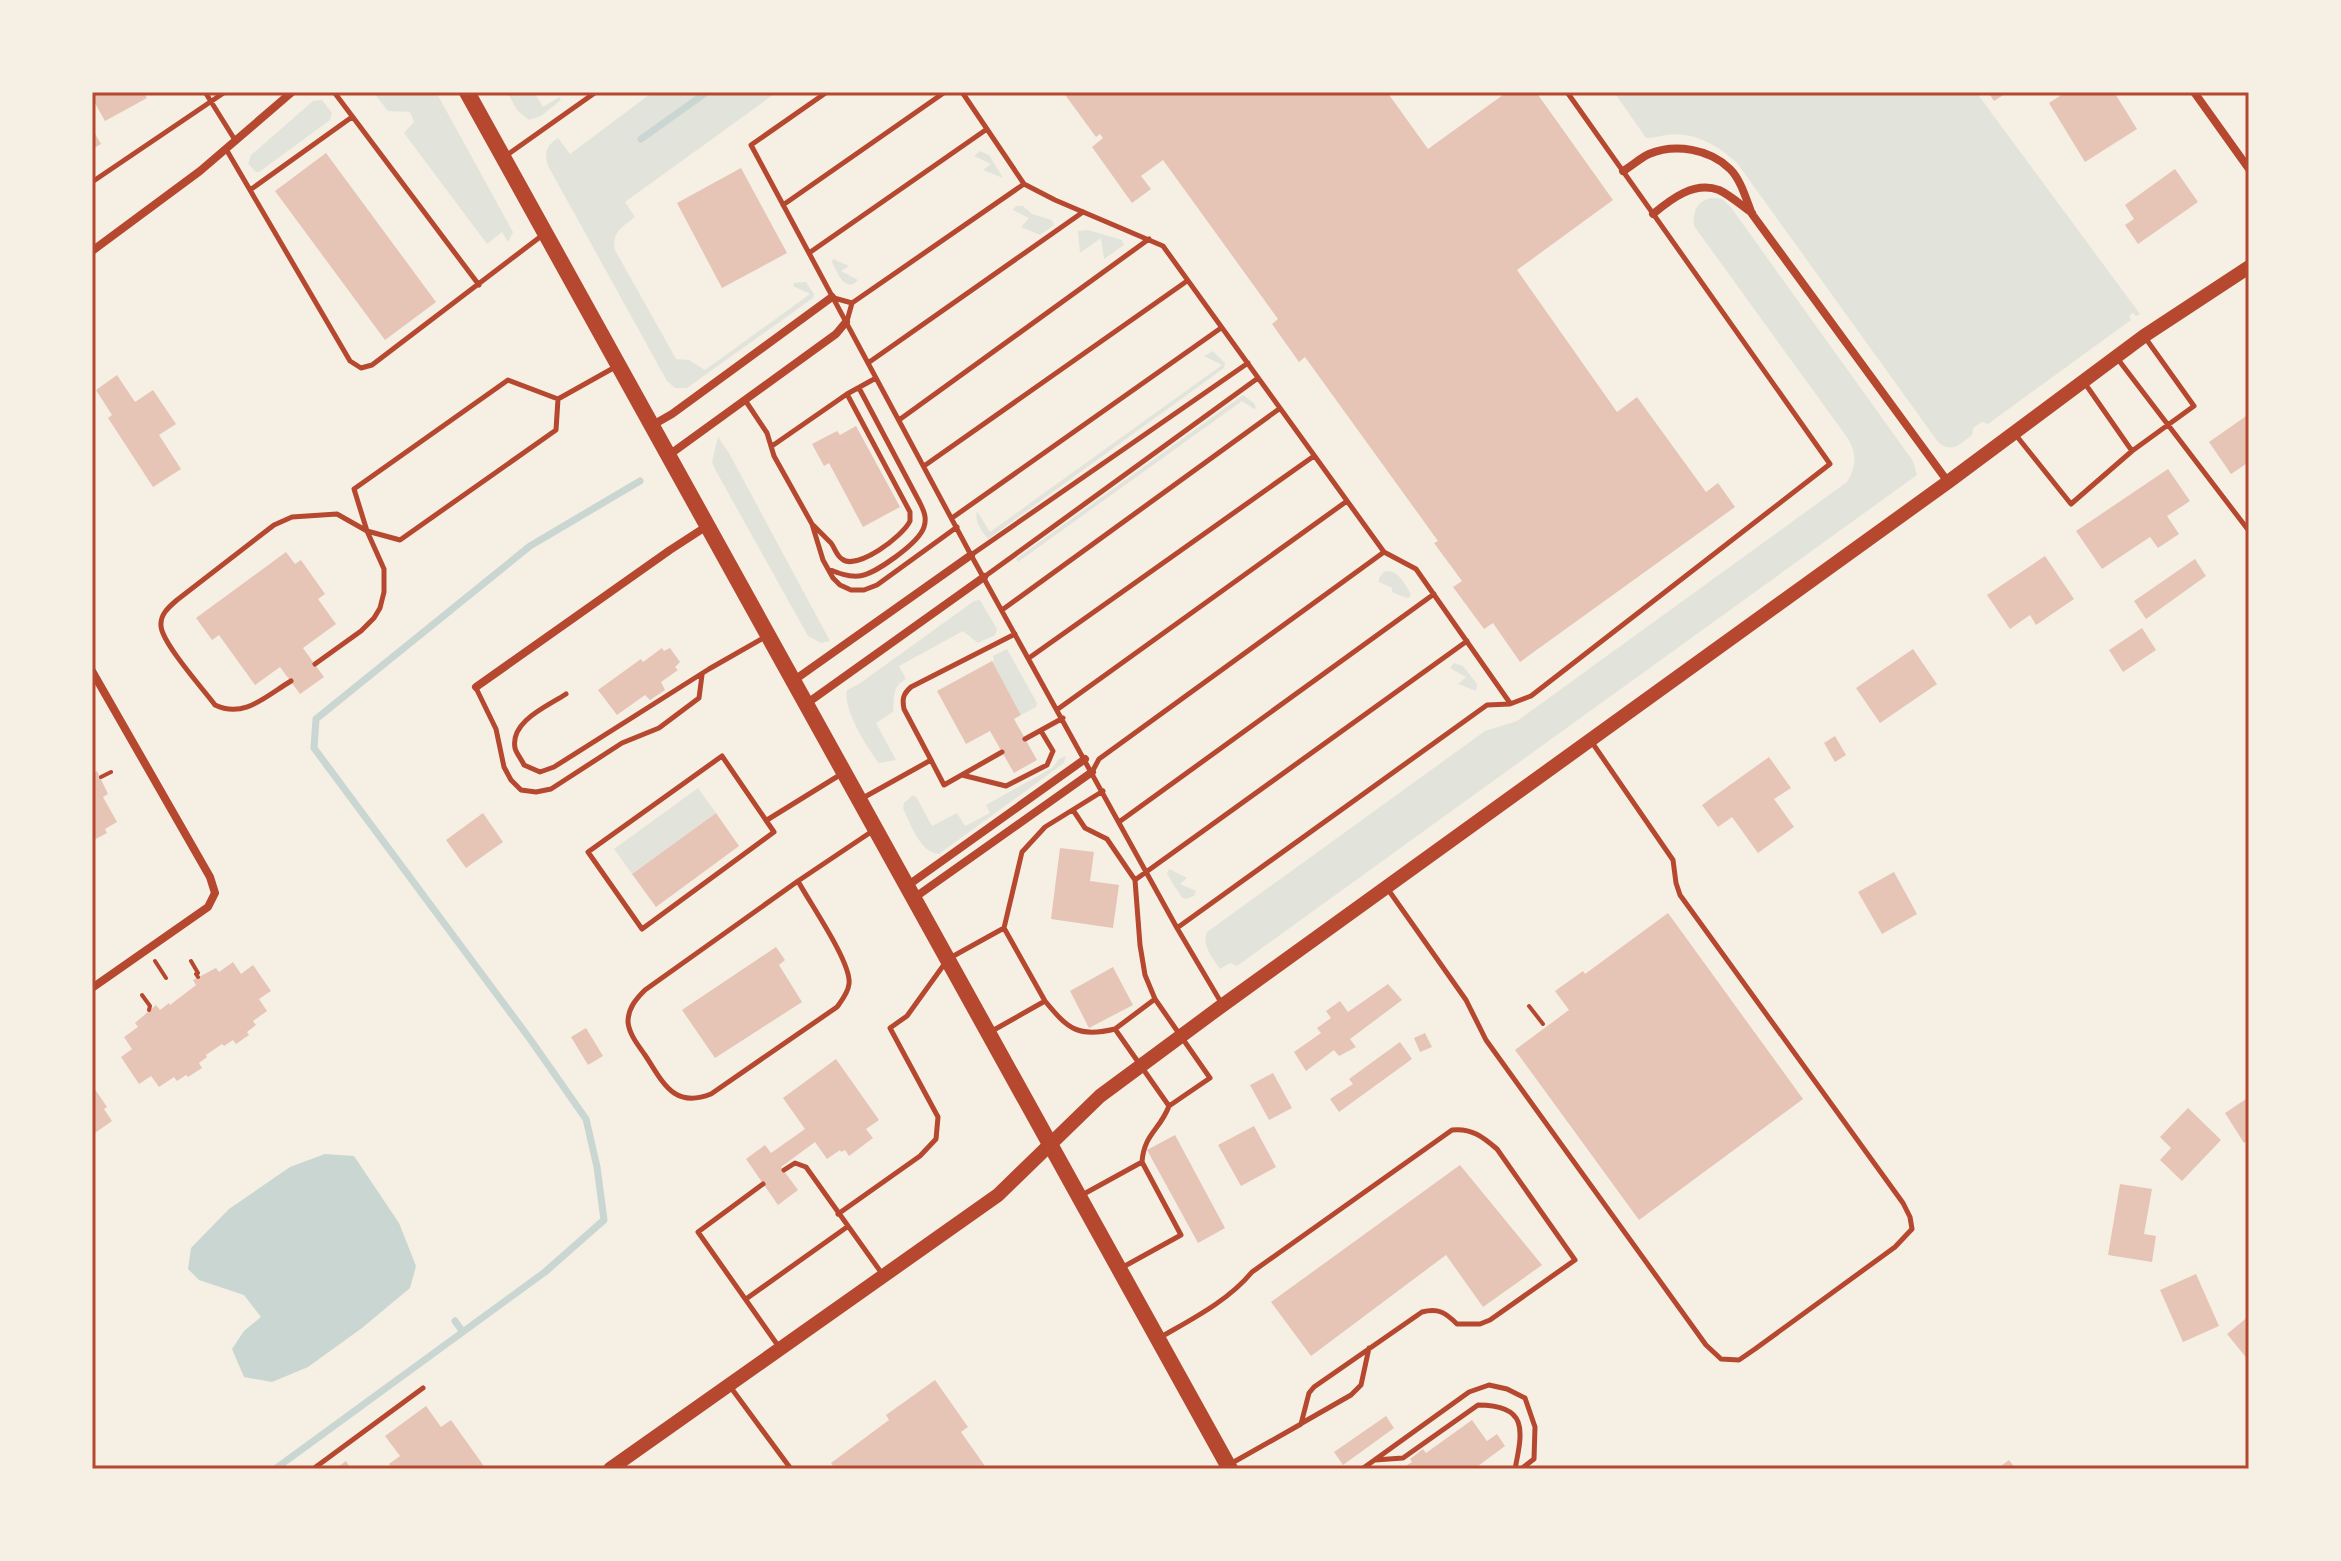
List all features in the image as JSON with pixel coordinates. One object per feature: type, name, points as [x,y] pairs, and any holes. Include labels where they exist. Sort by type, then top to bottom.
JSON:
[{"type":"main road","points":[[467,92],[1228,1467]]},
{"type":"main road","points":[[610,1469],[998,1195],[1100,1096],[1181,1035],[1948,482],[2144,336],[2249,267]]},
{"type":"street","points":[[92,251],[200,171],[292,92]]},
{"type":"street","points":[[2194,92],[2249,169]]},
{"type":"street","points":[[1623,171],[1647,155],[1666,148],[1706,153],[1730,169],[1741,186],[1752,214],[1948,482]]},
{"type":"street","points":[[1653,214],[1686,191],[1705,188],[1719,190],[1752,214]]},
{"type":"street","points":[[651,426],[685,405],[832,297]]},
{"type":"street","points":[[668,456],[836,334],[846,322]]},
{"type":"street","points":[[476,687],[708,526]]},
{"type":"street","points":[[793,681],[971,555]]},
{"type":"street","points":[[806,704],[984,577]]},
{"type":"street","points":[[92,671],[210,877],[215,893],[208,907],[92,988]]},
{"type":"street","points":[[910,892],[1085,759]]},
{"type":"street","points":[[910,892],[1092,772]]},
{"type":"lane","points":[[205,92],[235,140]]},
{"type":"lane","points":[[92,182],[225,92]]},
{"type":"lane","points":[[334,92],[479,285]]},
{"type":"lane","points":[[503,158],[596,92]]},
{"type":"lane","points":[[827,92],[751,145],[971,555],[1177,928],[1223,1005]]},
{"type":"lane","points":[[783,205],[945,92]]},
{"type":"lane","points":[[962,92],[1024,184],[1163,246],[1384,552],[1416,569],[1510,704]]},
{"type":"lane","points":[[1177,928],[1487,705],[1510,704],[1531,696],[1830,464],[1567,92]]},
{"type":"lane","points":[[250,190],[352,117]]},
{"type":"lane","points":[[809,253],[987,129]]},
{"type":"lane","points":[[225,149],[350,361],[361,368],[372,365],[544,233]]},
{"type":"lane","points":[[846,322],[852,303],[1024,184]]},
{"type":"lane","points":[[868,363],[1084,212]]},
{"type":"lane","points":[[899,420],[1149,239]]},
{"type":"lane","points":[[924,466],[1187,281]]},
{"type":"lane","points":[[832,297],[852,303]]},
{"type":"lane","points":[[952,518],[1221,328]]},
{"type":"lane","points":[[2014,433],[2071,504],[2132,451],[2194,406],[2144,336]]},
{"type":"lane","points":[[2117,357],[2249,531]]},
{"type":"lane","points":[[971,555],[1248,363]]},
{"type":"lane","points":[[558,399],[618,365]]},
{"type":"lane","points":[[772,446],[847,394],[876,378]]},
{"type":"lane","points":[[984,577],[1258,378]]},
{"type":"lane","points":[[315,664],[374,618],[384,592],[384,569],[367,531],[354,489],[508,380],[558,399]]},
{"type":"lane","points":[[2083,382],[2132,451]]},
{"type":"lane","points":[[827,569],[853,576],[870,573],[915,541],[925,522],[920,503],[859,388]]},
{"type":"lane","points":[[812,524],[834,546],[838,556],[851,563],[900,535],[910,521],[910,512],[847,394]]},
{"type":"lane","points":[[291,681],[242,711],[225,710],[215,705],[164,638],[160,624],[164,612],[274,525],[292,517],[337,514],[367,531],[400,540],[556,430],[558,399]]},
{"type":"lane","points":[[745,400],[767,433],[774,456],[812,524],[827,569],[840,585],[851,590],[864,590],[877,585],[957,527]]},
{"type":"lane","points":[[1002,610],[1279,409]]},
{"type":"lane","points":[[1029,658],[1314,456]]},
{"type":"lane","points":[[1058,709],[1347,501]]},
{"type":"lane","points":[[1092,772],[1099,759],[1384,552]]},
{"type":"lane","points":[[1119,822],[1434,594]]},
{"type":"lane","points":[[1002,752],[944,785],[904,709],[903,700],[905,692],[911,687],[1015,634]]},
{"type":"lane","points":[[566,694],[527,719],[517,730],[515,747],[524,765],[540,772],[554,767],[768,636]]},
{"type":"lane","points":[[1135,880],[1467,641]]},
{"type":"lane","points":[[476,687],[496,729],[504,767],[511,780],[521,790],[536,792],[551,789],[622,743],[659,728],[699,698],[702,674]]},
{"type":"lane","points":[[1025,739],[1063,718]]},
{"type":"lane","points":[[965,773],[1006,786],[1047,765],[1053,751],[1041,731]]},
{"type":"lane","points":[[1386,887],[1466,1000],[1486,1040],[1706,1345],[1721,1359],[1739,1360],[1755,1349],[1895,1247],[1912,1229],[1910,1217],[1903,1203],[1680,895],[1673,860],[1591,740]]},
{"type":"lane","points":[[722,756],[767,820],[774,832],[642,929],[588,852],[722,756]]},
{"type":"lane","points":[[1085,759],[1099,759]]},
{"type":"lane","points":[[860,800],[931,760]]},
{"type":"lane","points":[[767,820],[844,773]]},
{"type":"lane","points":[[1103,791],[1045,827],[1022,852],[1004,928],[1045,1001],[1063,1022],[1077,1031],[1097,1033],[1115,1029],[1155,999]]},
{"type":"lane","points":[[1073,810],[1085,828],[1107,839],[1135,880],[1145,975],[1155,999],[1210,1078],[1169,1106],[1143,1148],[1142,1162],[1181,1235],[1119,1269]]},
{"type":"lane","points":[[798,881],[845,964],[849,984],[845,995],[837,1007],[711,1094],[689,1099],[677,1096],[667,1089],[630,1032],[628,1021],[635,1000],[798,881],[876,829]]},
{"type":"lane","points":[[838,1214],[920,1156],[936,1139],[938,1117],[890,1028],[907,1016],[948,959],[1004,928]]},
{"type":"lane","points":[[989,1032],[1045,1001]]},
{"type":"lane","points":[[1115,1029],[1169,1106]]},
{"type":"lane","points":[[1157,1339],[1196,1317],[1238,1287],[1252,1272],[1445,1134],[1463,1129],[1483,1136],[1497,1149],[1575,1260],[1480,1324],[1457,1324],[1446,1313],[1434,1309],[1422,1312],[1314,1387],[1309,1393],[1301,1424]]},
{"type":"lane","points":[[1079,1196],[1142,1162]]},
{"type":"lane","points":[[784,1170],[795,1163],[806,1167],[883,1276]]},
{"type":"lane","points":[[763,1184],[698,1232],[780,1348]]},
{"type":"lane","points":[[746,1299],[847,1227]]},
{"type":"lane","points":[[1228,1467],[1351,1395],[1361,1385],[1369,1348]]},
{"type":"lane","points":[[729,1384],[791,1469]]},
{"type":"lane","points":[[1362,1469],[1469,1392],[1489,1385],[1525,1398],[1531,1412],[1535,1427],[1534,1459],[1518,1469]]},
{"type":"lane","points":[[313,1469],[423,1388]]},
{"type":"lane","points":[[1375,1460],[1403,1458],[1478,1405],[1490,1405],[1505,1408],[1516,1417],[1521,1430],[1518,1469]]},
{"type":"path","points":[[101,777],[111,772]]},
{"type":"path","points":[[191,961],[198,977]]},
{"type":"path","points":[[142,995],[150,1006],[149,1010]]},
{"type":"path","points":[[1529,1006],[1543,1024]]},
{"type":"shaded area","points":[[373,92],[436,92],[513,232],[508,242],[502,232],[487,244],[404,133],[414,122],[410,112],[388,111]]},
{"type":"shaded area","points":[[507,92],[534,92],[543,107],[559,97],[561,100],[541,116],[529,120],[517,110]]},
{"type":"shaded area","points":[[653,92],[777,92],[625,202],[635,217],[616,235],[615,250],[676,359],[689,360],[705,370],[810,294],[793,286],[794,283],[806,282],[814,294],[813,298],[687,388],[675,388],[667,381],[548,166],[546,157],[547,150],[558,138],[570,154]]},
{"type":"shaded area","points":[[1614,92],[1976,92],[2140,314],[2136,316],[2133,313],[2129,316],[2131,320],[1988,424],[1982,422],[1973,428],[1972,435],[1960,444],[1943,446],[1737,163],[1722,150],[1695,137],[1676,134],[1646,138]]},
{"type":"shaded area","points":[[322,100],[332,113],[330,120],[259,172],[248,164],[251,155],[313,101]]},
{"type":"shaded area","points":[[980,151],[989,155],[1003,178],[983,170],[991,164],[974,156]]},
{"type":"shaded area","points":[[1711,198],[1722,199],[1730,206],[1913,461],[1917,475],[1237,966],[1230,963],[1220,969],[1207,947],[1207,932],[1485,731],[1517,721],[1847,482],[1854,461],[1849,440],[1694,226],[1696,208]]},
{"type":"shaded area","points":[[1016,206],[1023,206],[1032,214],[1052,220],[1054,225],[1040,235],[1021,227],[1029,218],[1013,210]]},
{"type":"shaded area","points":[[1088,230],[1122,240],[1124,245],[1104,259],[1101,238],[1080,253],[1078,231]]},
{"type":"shaded area","points":[[833,259],[849,266],[841,271],[858,280],[853,284],[845,283],[836,271]]},
{"type":"shaded area","points":[[1213,351],[1225,363],[1224,368],[988,539],[978,523],[977,511],[990,532],[1222,365],[1204,356]]},
{"type":"shaded area","points":[[1243,395],[1256,408],[1242,401],[1018,562],[1016,559]]},
{"type":"shaded area","points":[[718,437],[830,641],[821,643],[808,636],[716,471],[712,462]]},
{"type":"shaded area","points":[[1385,571],[1401,578],[1410,597],[1392,592],[1392,588],[1379,582]]},
{"type":"shaded area","points":[[980,600],[997,629],[995,635],[978,643],[963,631],[899,666],[906,679],[896,689],[893,712],[876,723],[896,760],[879,763],[852,717],[846,698],[847,690],[974,601]]},
{"type":"shaded area","points":[[1007,649],[1037,703],[1036,707],[1021,715],[992,662],[993,656]]},
{"type":"shaded area","points":[[1454,663],[1463,666],[1477,684],[1476,691],[1458,684],[1466,677],[1450,668]]},
{"type":"shaded area","points":[[1066,756],[1064,763],[939,854],[921,843],[903,808],[913,795],[932,826],[957,813],[965,826],[990,813],[986,805],[1052,768]]},
{"type":"shaded area","points":[[698,788],[716,813],[632,874],[614,849]]},
{"type":"shaded area","points":[[1169,869],[1187,878],[1180,884],[1196,891],[1194,896],[1182,898],[1167,874]]},
{"type":"shaded area","points":[[325,1154],[354,1156],[399,1223],[416,1266],[410,1288],[308,1367],[272,1382],[244,1377],[232,1349],[244,1331],[261,1317],[244,1295],[199,1280],[188,1269],[191,1248],[229,1209],[290,1167]]},
{"type":"building","points":[[92,92],[143,92],[147,98],[105,121],[92,98]]},
{"type":"building","points":[[1063,92],[1387,92],[1428,149],[1507,92],[1536,92],[1613,200],[1517,270],[1617,412],[1637,397],[1706,492],[1718,483],[1735,507],[1520,662],[1493,623],[1484,629],[1453,587],[1462,581],[1434,543],[1438,541],[1305,357],[1299,362],[1272,324],[1278,319],[1163,160],[1141,176],[1151,189],[1132,203],[1092,147],[1103,138],[1100,134],[1096,137]]},
{"type":"building","points":[[1988,92],[2008,92],[1994,101]]},
{"type":"building","points":[[2066,92],[2114,92],[2137,129],[2085,162],[2049,103]]},
{"type":"building","points":[[92,129],[101,144],[92,149]]},
{"type":"building","points":[[326,153],[436,302],[385,340],[275,191]]},
{"type":"building","points":[[741,168],[787,253],[722,288],[677,203]]},
{"type":"building","points":[[2175,169],[2198,202],[2138,244],[2125,225],[2134,219],[2125,205]]},
{"type":"building","points":[[117,375],[135,402],[153,390],[176,424],[159,435],[181,469],[153,487],[108,418],[112,415],[96,390]]},
{"type":"building","points":[[2249,414],[2249,462],[2231,474],[2209,442]]},
{"type":"building","points":[[856,426],[900,507],[863,527],[829,463],[824,466],[812,444],[837,431],[840,435]]},
{"type":"building","points":[[2168,469],[2190,501],[2167,516],[2179,534],[2158,548],[2150,537],[2102,569],[2076,531]]},
{"type":"building","points":[[286,552],[295,564],[301,560],[325,594],[318,599],[336,624],[303,648],[324,677],[300,694],[280,667],[255,685],[219,635],[212,640],[196,618]]},
{"type":"building","points":[[2045,556],[2074,599],[2036,625],[2030,615],[2010,629],[1987,595]]},
{"type":"building","points":[[2195,559],[2206,576],[2146,619],[2134,601]]},
{"type":"building","points":[[2142,628],[2156,650],[2123,672],[2109,650]]},
{"type":"building","points":[[662,648],[664,651],[670,648],[680,662],[675,667],[678,670],[661,682],[665,690],[650,700],[645,695],[617,715],[598,690]]},
{"type":"building","points":[[1913,649],[1937,684],[1880,723],[1856,688]]},
{"type":"building","points":[[992,661],[1021,715],[1014,719],[1037,760],[1014,773],[990,731],[966,744],[937,691]]},
{"type":"building","points":[[1835,736],[1846,755],[1835,762],[1824,743]]},
{"type":"building","points":[[1769,757],[1791,788],[1774,799],[1794,827],[1758,853],[1732,817],[1718,827],[1702,805]]},
{"type":"building","points":[[97,771],[108,794],[103,797],[117,822],[105,829],[107,833],[92,841],[92,774]]},
{"type":"building","points":[[483,813],[503,842],[466,868],[446,840]]},
{"type":"building","points":[[716,813],[739,846],[656,907],[632,874]]},
{"type":"building","points":[[1060,848],[1094,852],[1090,881],[1119,885],[1113,928],[1051,919]]},
{"type":"building","points":[[1894,872],[1917,914],[1882,934],[1858,892]]},
{"type":"building","points":[[1668,913],[1803,1099],[1639,1220],[1515,1050],[1569,1010],[1555,991],[1583,971],[1585,974]]},
{"type":"building","points":[[776,947],[785,960],[779,965],[802,1002],[715,1058],[682,1010]]},
{"type":"building","points":[[233,962],[241,974],[253,965],[271,991],[259,999],[267,1011],[253,1021],[256,1025],[247,1032],[249,1035],[236,1044],[233,1040],[224,1046],[222,1044],[206,1055],[199,1063],[202,1068],[188,1077],[186,1075],[177,1081],[174,1077],[159,1087],[151,1076],[139,1084],[121,1057],[132,1049],[124,1037],[138,1027],[135,1023],[156,1005],[160,1010],[170,1005],[196,985],[193,980],[216,968],[219,972]]},
{"type":"building","points":[[1113,967],[1133,1005],[1089,1028],[1070,991]]},
{"type":"building","points":[[1388,984],[1402,1000],[1350,1039],[1356,1047],[1339,1056],[1334,1050],[1306,1071],[1294,1052],[1321,1033],[1317,1028],[1331,1018],[1326,1011],[1340,1001],[1348,1012]]},
{"type":"building","points":[[586,1028],[603,1056],[588,1065],[571,1037]]},
{"type":"building","points":[[1425,1033],[1432,1047],[1420,1052],[1414,1038]]},
{"type":"building","points":[[1400,1042],[1412,1059],[1339,1112],[1330,1099],[1353,1084],[1349,1079]]},
{"type":"building","points":[[836,1059],[879,1120],[866,1129],[873,1138],[849,1156],[845,1150],[840,1150],[827,1159],[815,1142],[781,1167],[798,1190],[778,1205],[746,1159],[765,1145],[771,1153],[805,1129],[783,1098]]},
{"type":"building","points":[[1273,1073],[1292,1108],[1269,1120],[1250,1085]]},
{"type":"building","points":[[92,1085],[107,1107],[104,1109],[112,1121],[92,1135]]},
{"type":"building","points":[[2249,1097],[2249,1140],[2244,1143],[2225,1113]]},
{"type":"building","points":[[2188,1108],[2221,1140],[2182,1181],[2160,1160],[2171,1148],[2160,1137]]},
{"type":"building","points":[[1254,1126],[1276,1167],[1241,1186],[1218,1145]]},
{"type":"building","points":[[1175,1135],[1225,1228],[1198,1243],[1147,1150]]},
{"type":"building","points":[[1460,1165],[1542,1265],[1483,1307],[1446,1255],[1311,1356],[1271,1302]]},
{"type":"building","points":[[2120,1184],[2152,1189],[2144,1234],[2156,1236],[2152,1262],[2108,1255]]},
{"type":"building","points":[[2196,1274],[2219,1326],[2183,1342],[2160,1290]]},
{"type":"building","points":[[2249,1316],[2249,1361],[2227,1334]]},
{"type":"building","points":[[935,1380],[968,1427],[961,1432],[987,1469],[835,1469],[831,1463],[889,1420],[886,1415]]},
{"type":"building","points":[[426,1406],[441,1427],[451,1420],[486,1469],[393,1469],[389,1464],[400,1456],[385,1436]]},
{"type":"building","points":[[1386,1416],[1394,1428],[1343,1465],[1334,1452]]},
{"type":"building","points":[[1472,1420],[1487,1441],[1497,1434],[1505,1446],[1474,1469],[1401,1469],[1423,1449],[1426,1453]]},
{"type":"building","points":[[2009,1460],[2016,1469],[1997,1469]]},
{"type":"building","points":[[346,1461],[351,1469],[335,1469]]},
{"type":"waterway","points":[[641,139],[707,92]]},
{"type":"waterway","points":[[275,1469],[545,1272],[604,1220],[597,1167],[586,1119],[314,748],[316,719],[530,546],[640,481]]},
{"type":"waterway","points":[[455,1321],[463,1332]]}]
